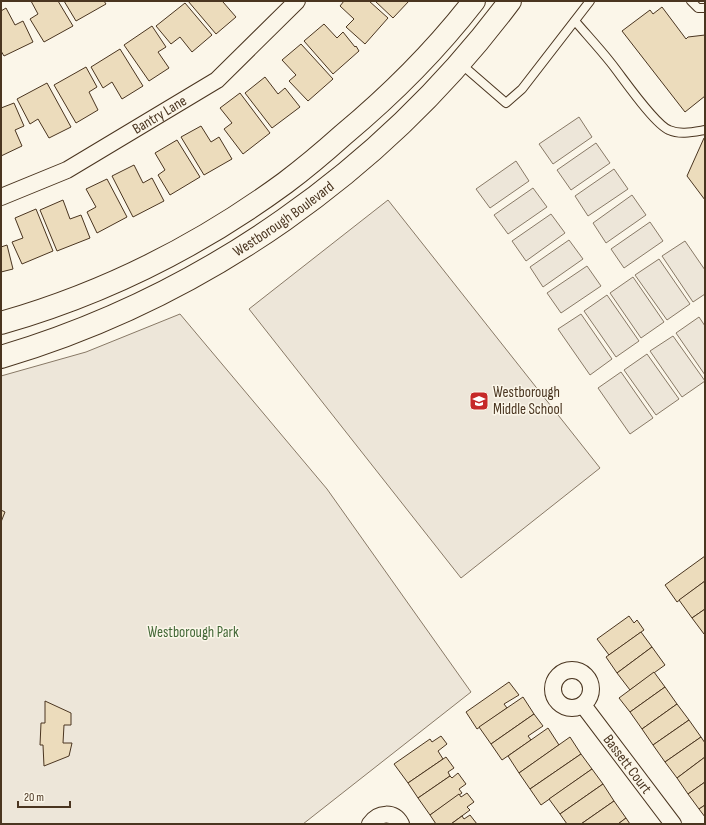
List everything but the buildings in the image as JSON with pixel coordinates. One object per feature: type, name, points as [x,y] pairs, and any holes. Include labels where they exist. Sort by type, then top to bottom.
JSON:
[{"type":"main road","name":"Westborough Boulevard","points":[[1,324],[47,309],[131,275],[170,256],[245,211],[286,183],[366,117],[404,80],[474,1]]},
{"type":"main road","name":"Westborough Boulevard","points":[[1,357],[56,338],[143,301],[186,280],[262,236],[303,206],[366,156],[424,102],[460,63],[510,1]]},
{"type":"street","name":"Bantry Lane","points":[[1,197],[67,170],[217,80],[297,1]]},
{"type":"street","name":"Bassett Court","points":[[583,705],[673,824]]},
{"type":"street","points":[[370,824],[376,817],[382,814],[389,814],[395,817],[401,824]]},
{"type":"lane","points":[[460,63],[506,103],[522,89],[590,1]]},
{"type":"lane","points":[[691,1],[698,8],[705,8]]},
{"type":"lane","points":[[575,22],[610,62],[652,115],[664,127],[670,130],[686,133],[705,130]]},
{"type":"green space","points":[[579,117],[592,137],[553,164],[539,144]]},
{"type":"green space","points":[[596,143],[610,163],[571,190],[557,170]]},
{"type":"green space","points":[[516,161],[529,181],[490,208],[476,189]]},
{"type":"green space","points":[[614,169],[628,189],[588,216],[575,196]]},
{"type":"green space","points":[[533,188],[547,207],[508,234],[494,215]]},
{"type":"green space","points":[[632,195],[646,215],[606,243],[593,223]]},
{"type":"green space","points":[[388,200],[600,468],[461,578],[249,309]]},
{"type":"green space","points":[[551,214],[565,233],[526,261],[512,241]]},
{"type":"green space","points":[[650,222],[663,241],[624,268],[611,249]]},
{"type":"green space","points":[[569,240],[583,259],[543,287],[530,267]]},
{"type":"green space","points":[[685,241],[705,270],[705,294],[693,302],[662,256]]},
{"type":"green space","points":[[659,259],[690,304],[667,320],[635,275]]},
{"type":"green space","points":[[587,266],[601,286],[561,313],[547,293]]},
{"type":"green space","points":[[633,277],[664,322],[641,338],[610,293]]},
{"type":"green space","points":[[607,295],[639,341],[616,357],[584,311]]},
{"type":"green space","name":"Westborough Park","points":[[180,314],[327,489],[471,692],[303,824],[1,824],[1,376],[86,352]]},
{"type":"green space","points":[[581,314],[612,359],[590,375],[558,329]]},
{"type":"green space","points":[[699,317],[705,326],[705,375],[676,333]]},
{"type":"green space","points":[[673,336],[705,381],[682,397],[650,351]]},
{"type":"green space","points":[[647,354],[679,399],[656,415],[624,370]]},
{"type":"green space","points":[[621,372],[653,418],[630,434],[598,388]]},
{"type":"place","name":"Westborough Middle School","points":[[479,401]]}]
